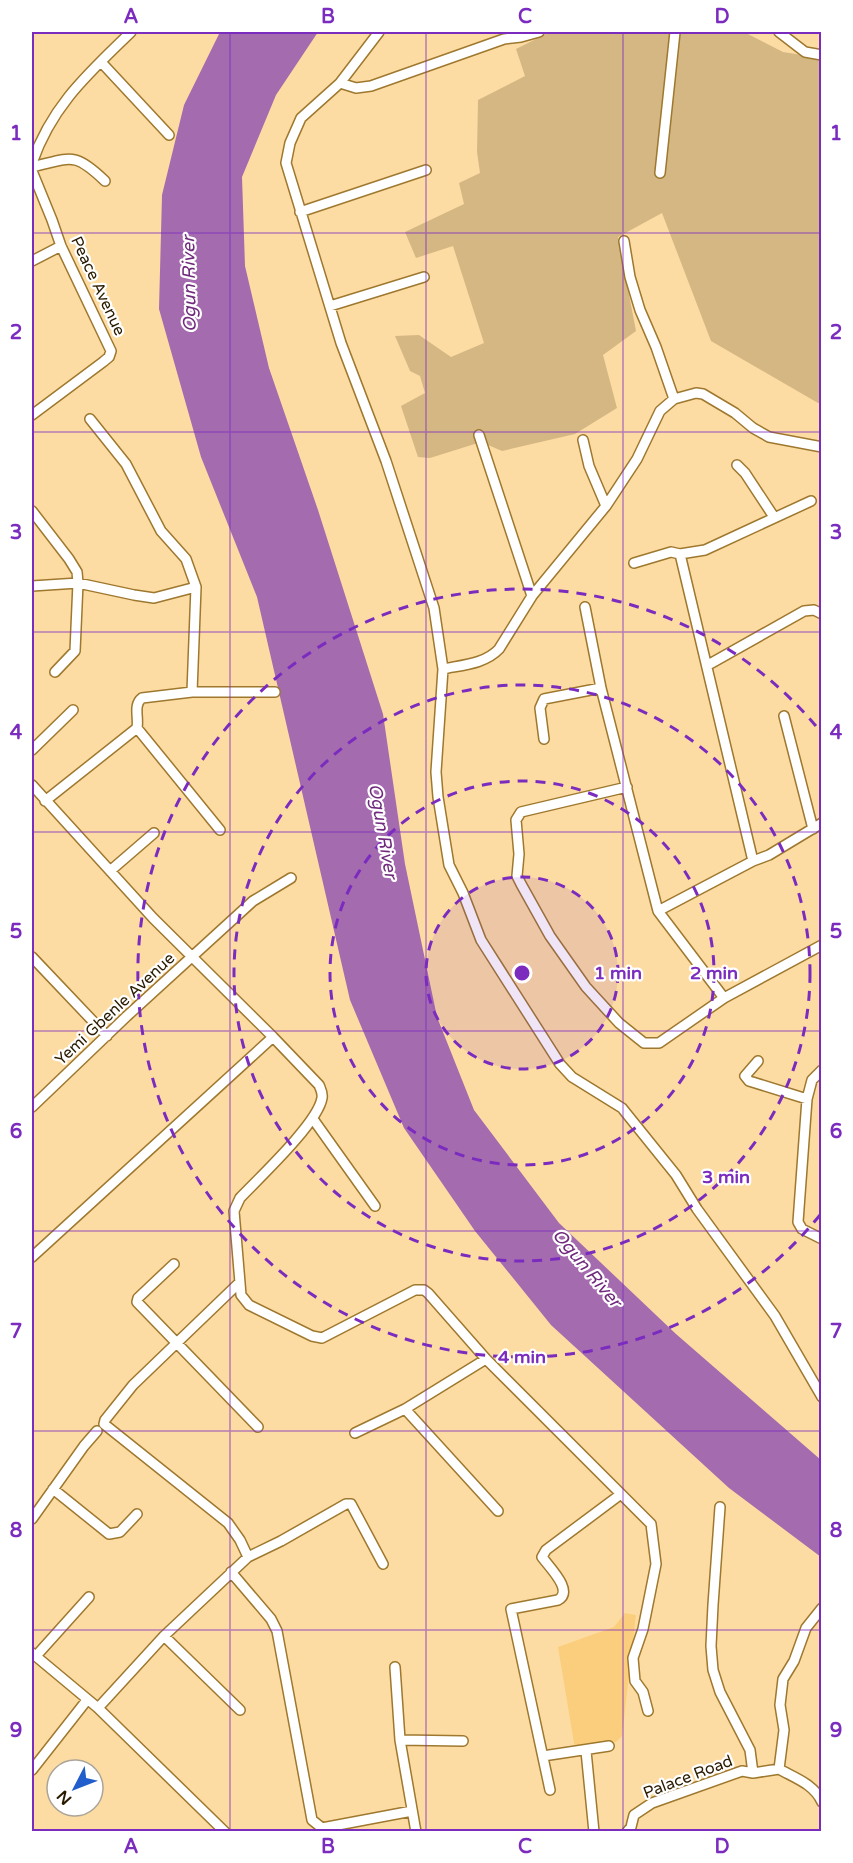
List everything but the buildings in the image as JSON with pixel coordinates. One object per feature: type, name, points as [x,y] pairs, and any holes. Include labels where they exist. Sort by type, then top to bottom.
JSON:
[{"type":"street","points":[[32,167],[54,116],[69,94],[132,32]]},
{"type":"street","points":[[379,32],[340,83],[301,118],[290,143],[286,163],[340,343],[386,461],[434,608],[443,669],[436,772],[449,865],[463,893],[481,940],[560,1064],[572,1077],[622,1108],[676,1175],[697,1209],[775,1316],[822,1397]]},
{"type":"street","points":[[340,83],[356,88],[371,86],[504,39],[540,32]]},
{"type":"street","points":[[660,173],[675,32]]},
{"type":"street","points":[[779,32],[805,52],[822,55]]},
{"type":"street","points":[[100,62],[169,135]]},
{"type":"street","points":[[32,167],[65,159],[78,159],[89,165],[105,181]]},
{"type":"street","name":"Peace Avenue","points":[[32,167],[61,246],[111,351],[109,357],[103,362],[32,415]]},
{"type":"street","points":[[300,212],[426,170]]},
{"type":"street","points":[[624,241],[630,277],[640,310],[674,399]]},
{"type":"street","points":[[32,261],[61,246]]},
{"type":"street","points":[[330,306],[424,277]]},
{"type":"street","points":[[443,669],[483,661],[493,656],[499,649],[532,596],[606,506],[637,459],[660,411],[674,399],[696,393],[703,394],[769,437],[822,447]]},
{"type":"street","points":[[90,419],[126,464],[161,531],[186,559],[196,587],[192,692]]},
{"type":"street","points":[[479,435],[532,596]]},
{"type":"street","points":[[583,440],[589,466],[606,506]]},
{"type":"street","points":[[737,465],[745,473],[774,517]]},
{"type":"street","points":[[634,563],[671,552],[680,554],[705,550],[811,501]]},
{"type":"street","points":[[32,511],[73,565],[78,583],[75,651],[55,672]]},
{"type":"street","points":[[680,554],[753,861]]},
{"type":"street","points":[[32,586],[78,583],[134,596],[154,598],[196,587]]},
{"type":"street","points":[[585,608],[601,688],[658,911],[724,998]]},
{"type":"street","points":[[708,665],[804,611],[814,610],[822,614]]},
{"type":"street","points":[[544,739],[540,708],[544,699],[601,688]]},
{"type":"street","points":[[220,830],[137,728],[136,706],[139,699],[192,692],[275,692]]},
{"type":"street","points":[[32,750],[73,710]]},
{"type":"street","points":[[784,716],[813,829]]},
{"type":"street","points":[[45,801],[137,728]]},
{"type":"street","points":[[32,785],[192,958],[273,1037],[322,1091],[322,1098],[313,1119],[236,1204],[234,1211],[241,1295],[249,1305],[317,1338],[328,1336],[415,1290],[424,1290],[486,1359],[651,1524],[656,1564],[643,1629],[633,1658],[635,1681],[643,1692],[648,1711]]},
{"type":"street","points":[[627,787],[521,812],[516,820],[519,854],[517,876],[550,936],[586,987],[619,1023],[644,1043],[659,1043],[724,998],[822,945]]},
{"type":"street","points":[[658,911],[753,861],[769,855],[822,823]]},
{"type":"street","points":[[110,871],[154,833]]},
{"type":"street","name":"Yemi Gbenle Avenue","points":[[32,1107],[253,901],[291,878]]},
{"type":"street","points":[[32,957],[107,1036]]},
{"type":"street","points":[[32,1257],[273,1037]]},
{"type":"street","points":[[758,1061],[746,1073],[748,1081],[807,1099]]},
{"type":"street","points":[[822,1070],[812,1080],[807,1099],[798,1222],[802,1229],[822,1239]]},
{"type":"street","points":[[313,1119],[375,1206]]},
{"type":"street","points":[[174,1264],[136,1300],[138,1304],[258,1427]]},
{"type":"street","points":[[239,1283],[133,1385],[104,1424],[228,1523],[248,1557]]},
{"type":"street","points":[[355,1433],[405,1409],[486,1359]]},
{"type":"street","points":[[405,1409],[498,1511]]},
{"type":"street","points":[[32,1519],[97,1431]]},
{"type":"street","points":[[53,1489],[110,1534],[120,1532],[137,1514]]},
{"type":"street","points":[[550,1791],[511,1609],[563,1598],[565,1593],[563,1586],[542,1557],[543,1554],[621,1494]]},
{"type":"street","points":[[98,1708],[164,1636],[248,1557],[346,1504],[351,1504],[383,1564]]},
{"type":"street","points":[[720,1508],[713,1605],[713,1670],[720,1692],[750,1750],[753,1773]]},
{"type":"street","points":[[231,1572],[272,1619],[277,1631],[312,1820],[322,1828],[412,1811]]},
{"type":"street","points":[[89,1597],[34,1655],[98,1708],[225,1832]]},
{"type":"street","points":[[822,1608],[806,1628],[794,1661],[783,1679],[780,1705],[784,1730],[779,1769],[808,1785],[822,1802]]},
{"type":"street","points":[[164,1636],[240,1710]]},
{"type":"street","points":[[395,1667],[400,1740],[416,1832]]},
{"type":"street","points":[[32,1770],[87,1700]]},
{"type":"street","points":[[400,1740],[463,1741]]},
{"type":"street","points":[[543,1756],[609,1746]]},
{"type":"street","points":[[586,1750],[594,1832]]},
{"type":"street","name":"Palace Road","points":[[627,1832],[634,1815],[652,1803],[742,1771],[753,1773],[779,1769]]},
{"type":"shaded area","points":[[550,32],[744,32],[783,52],[821,58],[821,403],[711,341],[662,213],[618,237],[636,331],[603,355],[617,408],[575,434],[502,451],[481,442],[430,458],[418,457],[401,406],[425,393],[420,376],[410,371],[395,336],[419,335],[451,357],[484,343],[453,246],[416,258],[405,232],[464,204],[459,183],[480,173],[477,152],[478,100],[525,76],[516,49]]},
{"type":"shaded area","points":[[625,1613],[636,1615],[622,1736],[616,1742],[575,1749],[558,1647],[614,1627]]},
{"type":"water","name":"Ogun River","points":[[220,32],[318,32],[276,95],[242,177],[245,266],[269,368],[318,510],[383,714],[405,864],[437,1017],[474,1110],[559,1223],[676,1334],[821,1460],[821,1557],[729,1488],[551,1325],[475,1231],[404,1128],[350,1000],[257,597],[201,457],[159,309],[162,195],[184,105]]}]
